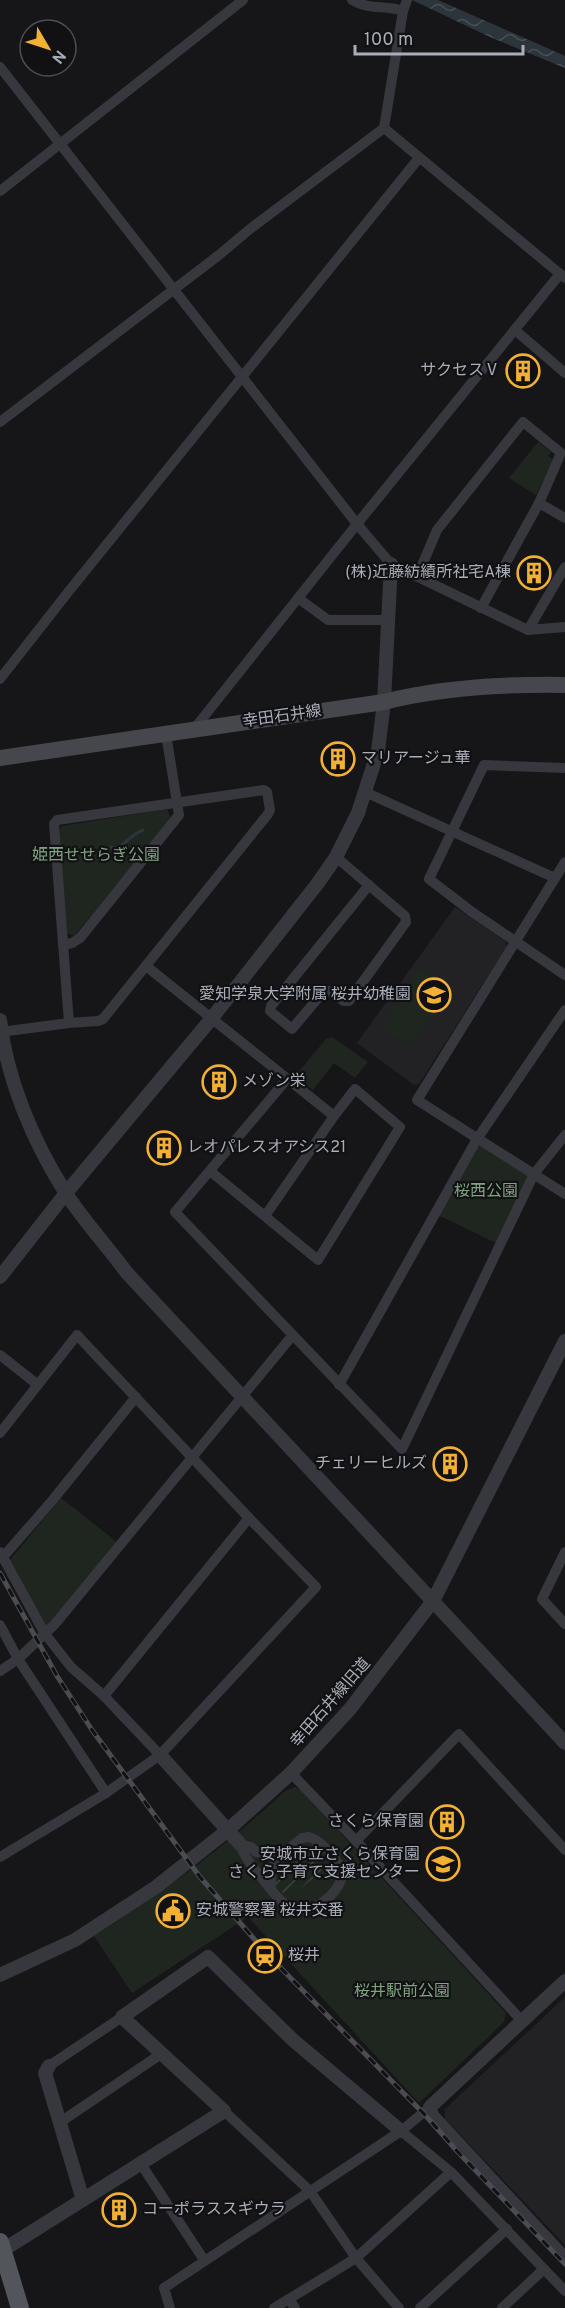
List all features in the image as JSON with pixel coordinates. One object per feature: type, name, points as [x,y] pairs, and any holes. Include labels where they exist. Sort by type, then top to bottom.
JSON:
[{"type":"main road","name":"幸田石井線","points":[[0,758],[384,702],[412,695],[482,686],[565,685]]},
{"type":"main road","points":[[3,2257],[20,2308]]},
{"type":"street","points":[[0,191],[243,0]]},
{"type":"street","points":[[0,422],[384,128],[405,5],[370,7],[352,0]]},
{"type":"street","points":[[0,68],[357,524],[391,564],[528,630],[565,627]]},
{"type":"street","points":[[194,729],[514,330],[563,276],[384,128]]},
{"type":"street","points":[[0,679],[419,158]]},
{"type":"street","points":[[514,330],[565,373]]},
{"type":"street","points":[[417,577],[437,530],[523,422],[561,453],[539,503],[481,608]]},
{"type":"street","points":[[539,503],[565,518]]},
{"type":"street","points":[[0,1277],[66,1193],[212,1018],[318,883],[336,856],[358,813],[378,751],[384,702],[391,564]]},
{"type":"street","points":[[528,630],[565,567]]},
{"type":"street","points":[[298,598],[328,620],[388,620]]},
{"type":"street","points":[[63,945],[72,944],[80,938],[179,815],[166,734]]},
{"type":"street","points":[[565,768],[484,765],[429,879],[472,912],[565,975]]},
{"type":"street","points":[[69,1023],[54,824],[57,820],[264,790],[268,796],[270,810],[103,1019],[98,1021],[0,1028],[14,1081],[36,1139],[66,1193],[127,1273],[565,1743]]},
{"type":"street","points":[[365,792],[555,878]]},
{"type":"street","points":[[336,856],[405,916],[406,921],[349,1001],[344,1001],[329,991],[324,992],[292,1029],[270,1011],[271,1006],[369,885]]},
{"type":"street","points":[[565,862],[417,1100],[565,1194]]},
{"type":"street","points":[[146,966],[334,1116]]},
{"type":"street","points":[[339,1385],[477,1139],[565,1010]]},
{"type":"street","points":[[287,1079],[175,1212],[402,1449],[534,1174],[565,1135]]},
{"type":"street","points":[[210,1171],[318,1260],[400,1127],[355,1089],[265,1216]]},
{"type":"street","points":[[0,1433],[77,1335],[316,1587],[160,1755],[106,1793],[0,1857]]},
{"type":"street","points":[[0,1671],[18,1659],[45,1634],[292,1336]]},
{"type":"street","name":"幸田石井線旧道","points":[[0,1975],[75,1940],[156,1887],[228,1830],[291,1773],[350,1709],[433,1601],[565,1341]]},
{"type":"street","points":[[0,1355],[38,1384]]},
{"type":"street","points":[[136,1397],[51,1502],[1,1555],[45,1634],[71,1667],[104,1696],[228,1830],[240,1844],[244,1856],[272,1890],[287,1906],[296,1910],[317,1907],[340,1882],[342,1872],[337,1862],[316,1839],[302,1838],[280,1856],[272,1869],[270,1877],[272,1890]]},
{"type":"street","points":[[104,1696],[249,1518]]},
{"type":"street","points":[[565,1552],[542,1599],[565,1624]]},
{"type":"street","points":[[0,1625],[18,1659],[106,1793]]},
{"type":"street","points":[[356,1841],[459,1734],[565,1850]]},
{"type":"street","points":[[291,1773],[522,2021]]},
{"type":"street","points":[[240,1844],[251,1846],[256,1852],[280,1856]]},
{"type":"street","points":[[83,2200],[45,2073],[49,2066],[208,1957],[293,2040],[451,2172],[565,2291]]},
{"type":"street","points":[[170,2308],[164,2288],[401,2131],[430,2107],[565,1981]]},
{"type":"street","points":[[122,2017],[310,2191],[356,2258],[399,2308]]},
{"type":"street","points":[[59,2123],[161,2054]]},
{"type":"street","points":[[430,2107],[565,2256]]},
{"type":"street","points":[[3,2257],[83,2200],[224,2110]]},
{"type":"street","points":[[141,2164],[204,2260]]},
{"type":"street","points":[[274,2308],[292,2303],[356,2258],[451,2172]]},
{"type":"street","points":[[420,2308],[507,2229]]},
{"type":"street","points":[[502,2308],[544,2269]]},
{"type":"shaded area","name":"愛知学泉大学附属 桜井幼稚園","points":[[455,907],[505,941],[507,946],[419,1084],[414,1085],[357,1043]]},
{"type":"shaded area","points":[[565,1997],[565,2245],[445,2119],[445,2109]]},
{"type":"green space","points":[[538,442],[551,452],[548,456],[553,460],[536,495],[509,478]]},
{"type":"green space","name":"姫西せせらぎ公園","points":[[167,809],[171,819],[74,936],[67,933],[58,833],[62,826]]},
{"type":"green space","points":[[422,969],[448,989],[411,1047],[379,1026],[416,972]]},
{"type":"green space","points":[[332,1037],[368,1062],[355,1078],[334,1063],[313,1090],[295,1076],[326,1039]]},
{"type":"green space","name":"桜西公園","points":[[481,1146],[530,1175],[496,1243],[438,1215],[474,1149]]},
{"type":"green space","points":[[61,1498],[117,1542],[47,1628],[9,1565],[10,1560]]},
{"type":"green space","name":"桜井駅前公園","points":[[295,1787],[301,1790],[506,2013],[504,2022],[419,2103],[248,1917],[132,1993],[94,1936],[193,1868],[285,1791]]},
{"type":"green space","points":[[309,1846],[319,1851],[326,1860],[322,1871],[290,1897],[276,1885],[274,1878],[276,1871],[299,1847]]},
{"type":"water","points":[[412,0],[438,0],[565,56],[565,68],[490,37]]},
{"type":"waterway","points":[[99,854],[111,847],[117,849],[143,830]]},
{"type":"railway","points":[[0,1573],[57,1676],[92,1730],[200,1877],[269,1956],[426,2116],[565,2264]]},
{"type":"place","name":"サクセスⅤ","points":[[523,371]]},
{"type":"place","name":"(株)近藤紡績所社宅A棟","points":[[534,573]]},
{"type":"place","name":"マリアージュ華","points":[[338,759]]},
{"type":"place","name":"愛知学泉大学附属 桜井幼稚園","points":[[434,995]]},
{"type":"place","name":"メゾン栄","points":[[219,1082]]},
{"type":"place","name":"レオパレスオアシス21","points":[[164,1148]]},
{"type":"place","name":"チェリーヒルズ","points":[[450,1464]]},
{"type":"place","name":"さくら保育園","points":[[447,1822]]},
{"type":"place","name":"安城市立さくら保育園 さくら子育て支援センター","points":[[443,1864]]},
{"type":"place","name":"安城警察署 桜井交番","points":[[173,1911]]},
{"type":"place","name":"桜井","points":[[265,1956]]},
{"type":"place","name":"コーポラススギウラ","points":[[119,2210]]}]
